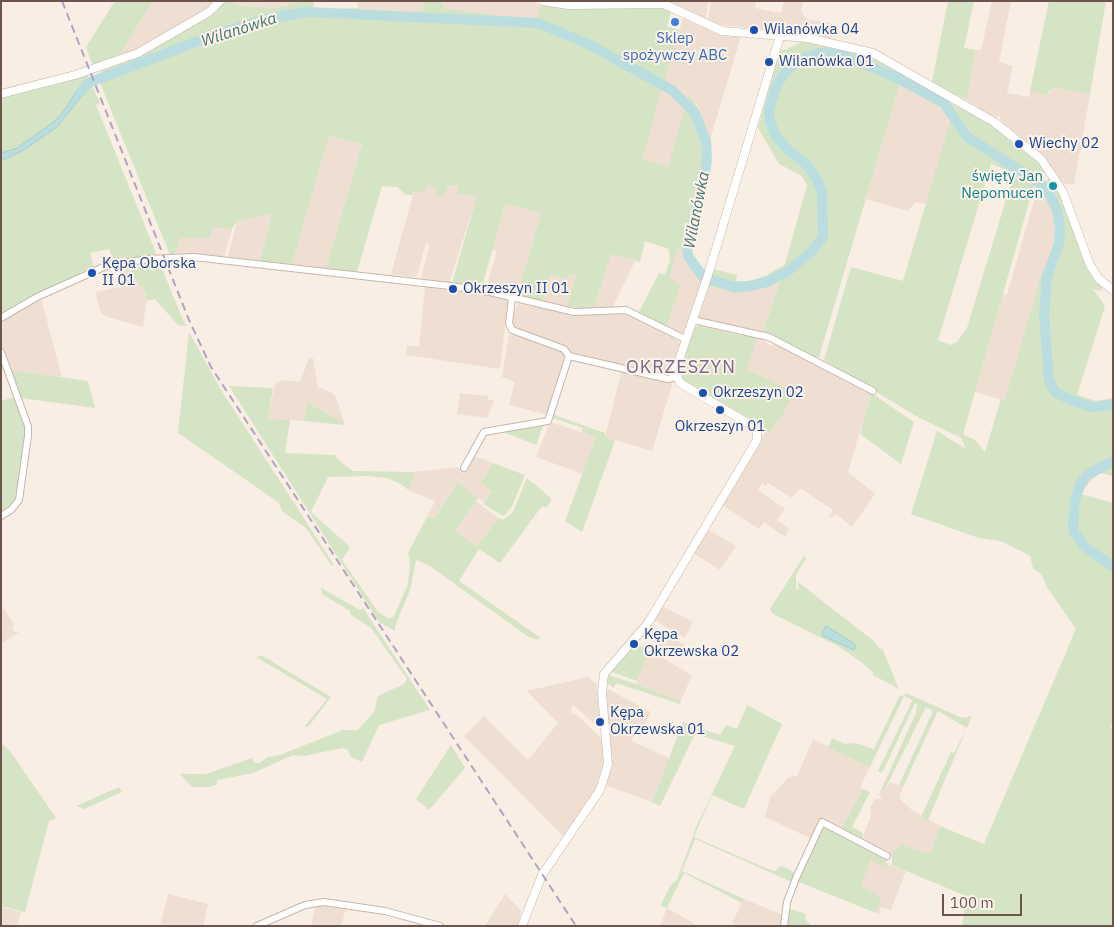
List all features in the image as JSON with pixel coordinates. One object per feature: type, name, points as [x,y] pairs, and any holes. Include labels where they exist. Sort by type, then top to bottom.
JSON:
[{"type":"street","points":[[1,94],[75,75],[138,53],[209,12],[220,1]]},
{"type":"street","points":[[544,1],[568,5],[664,4],[722,31],[838,43],[872,53],[954,98],[1023,142],[1041,158],[1057,182],[1090,265],[1099,279],[1113,290]]},
{"type":"street","points":[[522,926],[542,875],[600,790],[608,764],[602,693],[604,674],[648,623],[758,437],[757,431],[752,426],[680,383],[676,377],[677,363],[707,278],[780,36]]},
{"type":"street","points":[[1,318],[37,297],[91,271],[130,260],[164,257],[216,259],[450,286],[574,312],[632,312],[685,340]]},
{"type":"street","points":[[512,298],[509,323],[511,329],[564,349],[569,356],[668,379],[676,377]]},
{"type":"street","points":[[693,320],[769,338],[873,391]]},
{"type":"street","points":[[1,352],[28,426],[19,500],[11,510],[1,516]]},
{"type":"street","points":[[464,468],[484,432],[548,421],[569,356]]},
{"type":"street","points":[[784,926],[787,902],[822,822],[888,856]]},
{"type":"street","points":[[257,926],[304,905],[324,902],[385,911],[440,926]]},
{"type":"shaded area","points":[[153,1],[217,1],[176,29],[117,59]]},
{"type":"shaded area","points":[[231,1],[297,1],[278,8],[233,5]]},
{"type":"shaded area","points":[[358,1],[424,1],[422,15],[357,13]]},
{"type":"shaded area","points":[[444,1],[533,1],[541,5],[538,18],[495,15],[443,8]]},
{"type":"shaded area","points":[[660,1],[709,1],[705,19],[672,3]]},
{"type":"shaded area","points":[[711,1],[756,1],[755,8],[781,13],[784,1],[803,1],[801,11],[807,19],[834,24],[831,39],[787,31],[719,25],[708,21]]},
{"type":"shaded area","points":[[992,1],[1011,1],[999,62],[1013,66],[1007,93],[1029,97],[1030,91],[1048,94],[1054,88],[1090,94],[1074,185],[1062,183],[1041,154],[1002,124],[1000,116],[994,118],[967,100],[975,50],[981,50]]},
{"type":"shaded area","points":[[683,18],[714,32],[741,36],[710,140],[698,106],[689,94],[668,168],[641,159]]},
{"type":"shaded area","points":[[900,83],[924,95],[941,108],[950,122],[927,204],[915,202],[908,211],[866,199]]},
{"type":"shaded area","points":[[329,136],[362,143],[326,268],[292,264]]},
{"type":"shaded area","points":[[427,184],[438,187],[435,194],[448,185],[460,186],[457,194],[477,196],[449,283],[421,278],[430,244],[426,243],[417,275],[414,277],[391,274],[414,191]]},
{"type":"shaded area","points":[[1040,190],[1050,203],[1056,223],[1055,244],[1050,260],[1042,272],[1005,401],[975,392],[1003,294],[1007,295],[1035,197]]},
{"type":"shaded area","points":[[505,204],[541,212],[517,296],[486,288],[497,251],[492,250]]},
{"type":"shaded area","points":[[272,214],[260,261],[228,257],[237,221]]},
{"type":"shaded area","points":[[213,228],[232,229],[224,257],[176,253],[180,238],[210,238]]},
{"type":"shaded area","points":[[678,249],[685,250],[685,257],[693,271],[702,281],[685,332],[679,334],[666,328],[681,285],[668,278]]},
{"type":"shaded area","points":[[611,253],[635,261],[612,308],[593,310]]},
{"type":"shaded area","points":[[132,263],[132,269],[147,297],[143,327],[107,317],[101,313],[95,292],[122,287],[120,266]]},
{"type":"shaded area","points":[[570,273],[576,275],[567,306],[543,301],[551,274],[568,279]]},
{"type":"shaded area","points":[[780,279],[763,333],[698,318],[709,286],[728,292],[753,291]]},
{"type":"shaded area","points":[[425,287],[505,298],[508,302],[500,369],[406,355],[407,345],[419,347]]},
{"type":"shaded area","points":[[41,298],[62,377],[11,370],[1,344],[3,320]]},
{"type":"shaded area","points":[[518,304],[580,315],[625,314],[635,317],[678,340],[680,344],[671,373],[665,376],[585,357],[570,351],[568,348],[517,330],[513,325],[514,312]]},
{"type":"shaded area","points":[[509,335],[516,335],[562,349],[567,354],[548,415],[509,405],[515,382],[502,377]]},
{"type":"shaded area","points":[[757,336],[771,346],[775,344],[809,359],[871,393],[848,472],[875,494],[852,527],[836,514],[831,518],[829,516],[833,510],[800,488],[792,498],[768,483],[766,486],[762,483],[758,490],[785,509],[777,520],[789,529],[785,537],[764,522],[759,529],[722,505],[766,431],[768,433],[794,393],[746,368]]},
{"type":"shaded area","points":[[309,358],[313,358],[318,387],[333,393],[336,397],[344,422],[307,403],[304,421],[268,419],[275,384],[282,380],[300,382]]},
{"type":"shaded area","points":[[622,369],[673,382],[652,451],[605,437]]},
{"type":"shaded area","points":[[460,393],[488,396],[488,399],[494,401],[487,418],[457,414]]},
{"type":"shaded area","points":[[550,422],[596,437],[583,474],[536,457]]},
{"type":"shaded area","points":[[473,455],[493,463],[481,483],[492,490],[484,502],[458,482],[435,518],[427,517],[435,501],[410,491],[414,472],[458,467],[463,474]]},
{"type":"shaded area","points":[[476,501],[498,518],[477,547],[455,531]]},
{"type":"shaded area","points":[[707,529],[736,546],[720,570],[693,553]]},
{"type":"shaded area","points":[[1,605],[14,624],[12,628],[14,632],[19,632],[1,644]]},
{"type":"shaded area","points":[[662,606],[693,622],[685,638],[654,620]]},
{"type":"shaded area","points":[[650,626],[685,645],[678,657],[643,635]]},
{"type":"shaded area","points":[[650,651],[692,675],[681,701],[636,684]]},
{"type":"shaded area","points":[[588,677],[597,685],[600,728],[573,705],[570,712],[578,716],[601,738],[604,760],[599,783],[564,837],[464,736],[484,716],[528,760],[558,723],[527,691]]},
{"type":"shaded area","points":[[604,687],[651,712],[642,733],[634,734],[632,741],[669,758],[652,802],[605,785]]},
{"type":"shaded area","points":[[813,739],[870,767],[860,787],[863,789],[841,829],[820,818],[812,839],[765,817],[770,797],[789,777],[797,776]]},
{"type":"shaded area","points":[[890,782],[903,787],[899,798],[913,811],[940,826],[930,854],[900,844],[892,856],[862,840],[871,815],[870,807],[875,799],[882,799],[879,795],[881,790],[884,791]]},
{"type":"shaded area","points":[[871,860],[887,868],[887,864],[906,871],[891,910],[881,907],[879,914],[876,913],[880,897],[861,887]]},
{"type":"shaded area","points":[[168,894],[208,904],[203,926],[160,926]]},
{"type":"shaded area","points":[[505,894],[521,911],[518,926],[485,926]]},
{"type":"shaded area","points":[[744,899],[783,915],[782,926],[737,926],[732,923]]},
{"type":"shaded area","points":[[315,906],[346,909],[341,926],[311,926]]},
{"type":"shaded area","points":[[1,907],[21,912],[17,926],[1,926]]},
{"type":"shaded area","points":[[667,908],[699,926],[660,926]]},
{"type":"green space","points":[[115,1],[153,1],[117,59],[93,67],[86,47]]},
{"type":"green space","points":[[224,1],[231,1],[234,5],[278,8],[295,2],[314,1],[313,10],[358,8],[358,13],[422,15],[424,1],[444,1],[443,8],[537,18],[541,5],[550,7],[659,7],[667,9],[671,12],[667,26],[679,30],[642,159],[668,167],[689,93],[704,119],[711,154],[691,246],[691,253],[699,268],[706,268],[702,281],[693,271],[685,257],[685,250],[678,249],[669,278],[681,285],[666,328],[639,312],[659,273],[665,275],[670,260],[669,249],[645,241],[640,262],[611,254],[593,310],[567,306],[576,276],[570,273],[568,279],[551,274],[543,301],[517,296],[541,213],[505,204],[482,287],[452,283],[477,196],[457,194],[459,186],[448,185],[445,195],[435,195],[437,187],[427,184],[424,192],[414,191],[412,195],[406,195],[397,187],[382,186],[357,272],[326,268],[362,144],[329,136],[292,264],[260,261],[272,214],[237,221],[232,229],[213,228],[210,238],[180,238],[176,253],[170,255],[98,78],[102,76],[101,71],[141,55],[217,12]]},
{"type":"green space","points":[[948,1],[974,1],[964,48],[975,50],[967,100],[932,82]]},
{"type":"green space","points":[[1049,1],[1106,1],[1090,94],[1054,88],[1049,91],[1048,95],[1030,91]]},
{"type":"green space","points":[[801,42],[838,47],[869,57],[906,75],[943,99],[996,127],[1018,144],[1018,146],[1035,157],[1046,171],[1034,185],[963,434],[975,440],[985,452],[1001,399],[1005,400],[1042,272],[1050,260],[1055,244],[1056,223],[1050,203],[1039,189],[1050,177],[1066,208],[1083,259],[1089,271],[1103,288],[1100,291],[1093,289],[1105,306],[1077,395],[1096,401],[1113,398],[1113,476],[1100,473],[1090,481],[1081,494],[1113,503],[1113,718],[1111,728],[1113,732],[1113,926],[962,926],[966,896],[892,865],[892,856],[900,844],[930,854],[940,826],[984,844],[1076,629],[1047,587],[1041,574],[1033,568],[1030,556],[1001,541],[979,538],[911,514],[937,431],[966,449],[961,438],[916,416],[824,360],[851,267],[903,281],[950,122],[941,108],[924,95],[900,83],[819,357],[814,357],[763,333],[780,280],[753,291],[742,293],[728,292],[709,286],[713,269],[737,275],[736,281],[751,281],[765,276],[785,264],[807,185],[802,176],[779,164],[758,128],[780,49],[785,50]],"holes":[[[991,164],[1014,173],[967,328],[957,342],[950,345],[938,340]]]},
{"type":"green space","points":[[87,74],[90,80],[79,87],[55,121],[17,148],[1,153],[1,97]]},
{"type":"green space","points":[[91,84],[100,103],[96,105],[156,253],[151,257],[113,262],[109,249],[90,253],[94,268],[83,271],[1,317],[1,161],[24,150],[58,126]]},
{"type":"green space","points":[[159,260],[186,326],[178,325],[155,299],[147,301],[146,294],[131,272],[132,263]]},
{"type":"green space","points":[[700,326],[742,336],[744,333],[757,336],[747,369],[794,392],[784,412],[769,433],[750,419],[683,380],[680,371],[687,343],[689,343],[695,327]]},
{"type":"green space","points":[[189,332],[221,390],[334,565],[332,566],[305,527],[283,512],[278,502],[178,433]]},
{"type":"green space","points":[[11,370],[88,381],[95,408],[21,398]]},
{"type":"green space","points":[[229,386],[273,388],[268,419],[290,420],[285,453],[335,455],[353,471],[414,472],[410,491],[399,483],[387,478],[369,476],[328,477],[311,512],[350,547],[342,560],[378,612],[387,618],[394,616],[408,584],[410,562],[408,553],[427,517],[435,518],[458,482],[478,498],[455,531],[477,547],[498,518],[503,520],[513,512],[527,478],[551,498],[550,502],[546,508],[542,506],[500,563],[479,549],[459,581],[541,638],[538,640],[527,636],[430,566],[416,560],[410,590],[395,626],[395,631],[379,622]]},
{"type":"green space","points":[[871,393],[914,422],[901,464],[860,434]]},
{"type":"green space","points":[[15,397],[26,431],[18,489],[14,501],[1,514],[1,401]]},
{"type":"green space","points":[[307,403],[344,422],[344,425],[304,421]]},
{"type":"green space","points":[[554,413],[557,416],[605,433],[605,437],[615,441],[582,532],[565,521],[596,437],[582,432],[583,428],[552,418]]},
{"type":"green space","points":[[544,423],[536,445],[501,431]]},
{"type":"green space","points":[[493,463],[525,475],[512,506],[504,516],[483,504],[492,491],[481,483]]},
{"type":"green space","points":[[804,556],[806,558],[796,575],[796,591],[799,588],[798,582],[875,642],[879,649],[882,648],[899,689],[873,675],[873,672],[860,661],[838,646],[773,614],[770,609]]},
{"type":"green space","points":[[321,588],[360,610],[363,608],[430,710],[379,725],[362,762],[351,757],[347,749],[342,748],[304,756],[293,755],[253,773],[218,780],[216,785],[192,787],[180,774],[206,774],[252,758],[255,763],[259,763],[268,757],[280,755],[343,730],[358,730],[374,712],[378,696],[404,684],[407,679],[371,628],[350,614],[350,611],[322,594]]},
{"type":"green space","points":[[636,643],[650,651],[637,681],[610,671]]},
{"type":"green space","points":[[263,656],[331,697],[308,727],[305,726],[327,699],[256,657]]},
{"type":"green space","points":[[608,675],[681,701],[680,704],[616,683],[614,688],[606,683]]},
{"type":"green space","points":[[906,693],[962,718],[972,716],[967,728],[938,711],[903,787],[899,785],[933,711],[926,707],[884,791],[881,790],[916,713],[917,704],[915,703],[881,773],[878,771],[912,701],[904,696]]},
{"type":"green space","points":[[900,695],[904,696],[870,767],[828,747],[832,738],[845,744],[855,743],[874,749]]},
{"type":"green space","points":[[747,705],[782,724],[744,809],[712,795],[694,837],[768,869],[775,871],[780,866],[787,868],[794,873],[792,882],[695,839],[682,871],[744,899],[742,903],[684,873],[667,908],[660,906],[671,885],[677,880],[697,825],[735,746],[695,734],[660,806],[652,802],[683,722],[720,735],[726,725],[737,729]]},
{"type":"green space","points":[[967,729],[928,820],[921,817],[951,752],[954,753]]},
{"type":"green space","points":[[1,743],[10,751],[56,818],[49,821],[25,912],[1,906]]},
{"type":"green space","points":[[451,745],[465,768],[429,810],[416,799]]},
{"type":"green space","points":[[119,787],[122,792],[84,809],[76,806]]},
{"type":"green space","points":[[863,789],[870,792],[852,827],[863,833],[862,840],[841,829]]},
{"type":"green space","points":[[823,824],[886,858],[888,869],[871,860],[861,887],[881,897],[876,913],[796,881]]},
{"type":"green space","points":[[787,908],[806,914],[805,919],[812,926],[786,926]]},
{"type":"water","points":[[90,80],[91,84],[58,126],[24,150],[1,161],[1,153],[17,148],[55,121],[79,87]]},
{"type":"water","points":[[826,626],[852,642],[856,646],[854,650],[823,636],[822,633]]},
{"type":"waterway","name":"Wilanówka","points":[[81,92],[88,83],[217,34],[266,19],[308,12],[538,23],[588,44],[672,90],[694,112],[706,141],[707,158],[705,176],[687,247],[688,256],[703,277],[734,287],[767,282],[787,272],[811,252],[823,237],[822,191],[806,164],[787,149],[775,135],[770,121],[769,110],[777,84],[788,69],[804,58],[820,53],[840,54],[895,77],[944,103],[966,136],[1042,185],[1048,192],[1057,210],[1060,228],[1059,244],[1047,276],[1044,314],[1049,381],[1055,392],[1073,401],[1091,407],[1113,405]]},
{"type":"waterway","name":"Wilanówka","points":[[1113,461],[1089,474],[1081,482],[1075,501],[1073,526],[1074,532],[1085,547],[1113,567]]},
{"type":"railway","points":[[62,1],[189,320],[211,367],[576,926]]},
{"type":"place","name":"Sklep spożywczy ABC","points":[[675,22]]},
{"type":"place","name":"Wilanówka 04","points":[[754,30]]},
{"type":"place","name":"Wilanówka 01","points":[[769,62]]},
{"type":"place","name":"Wiechy 02","points":[[1019,144]]},
{"type":"place","name":"święty Jan Nepomucen","points":[[1053,186]]},
{"type":"place","name":"Kępa Oborska II 01","points":[[92,273]]},
{"type":"place","name":"Okrzeszyn II 01","points":[[453,289]]},
{"type":"place","name":"Okrzeszyn 02","points":[[703,393]]},
{"type":"place","name":"Okrzeszyn 01","points":[[720,410]]},
{"type":"place","name":"Kępa Okrzewska 02","points":[[634,644]]},
{"type":"place","name":"Kępa Okrzewska 01","points":[[600,722]]},
{"type":"district","name":"OKRZESZYN","points":[[681,368]]}]
